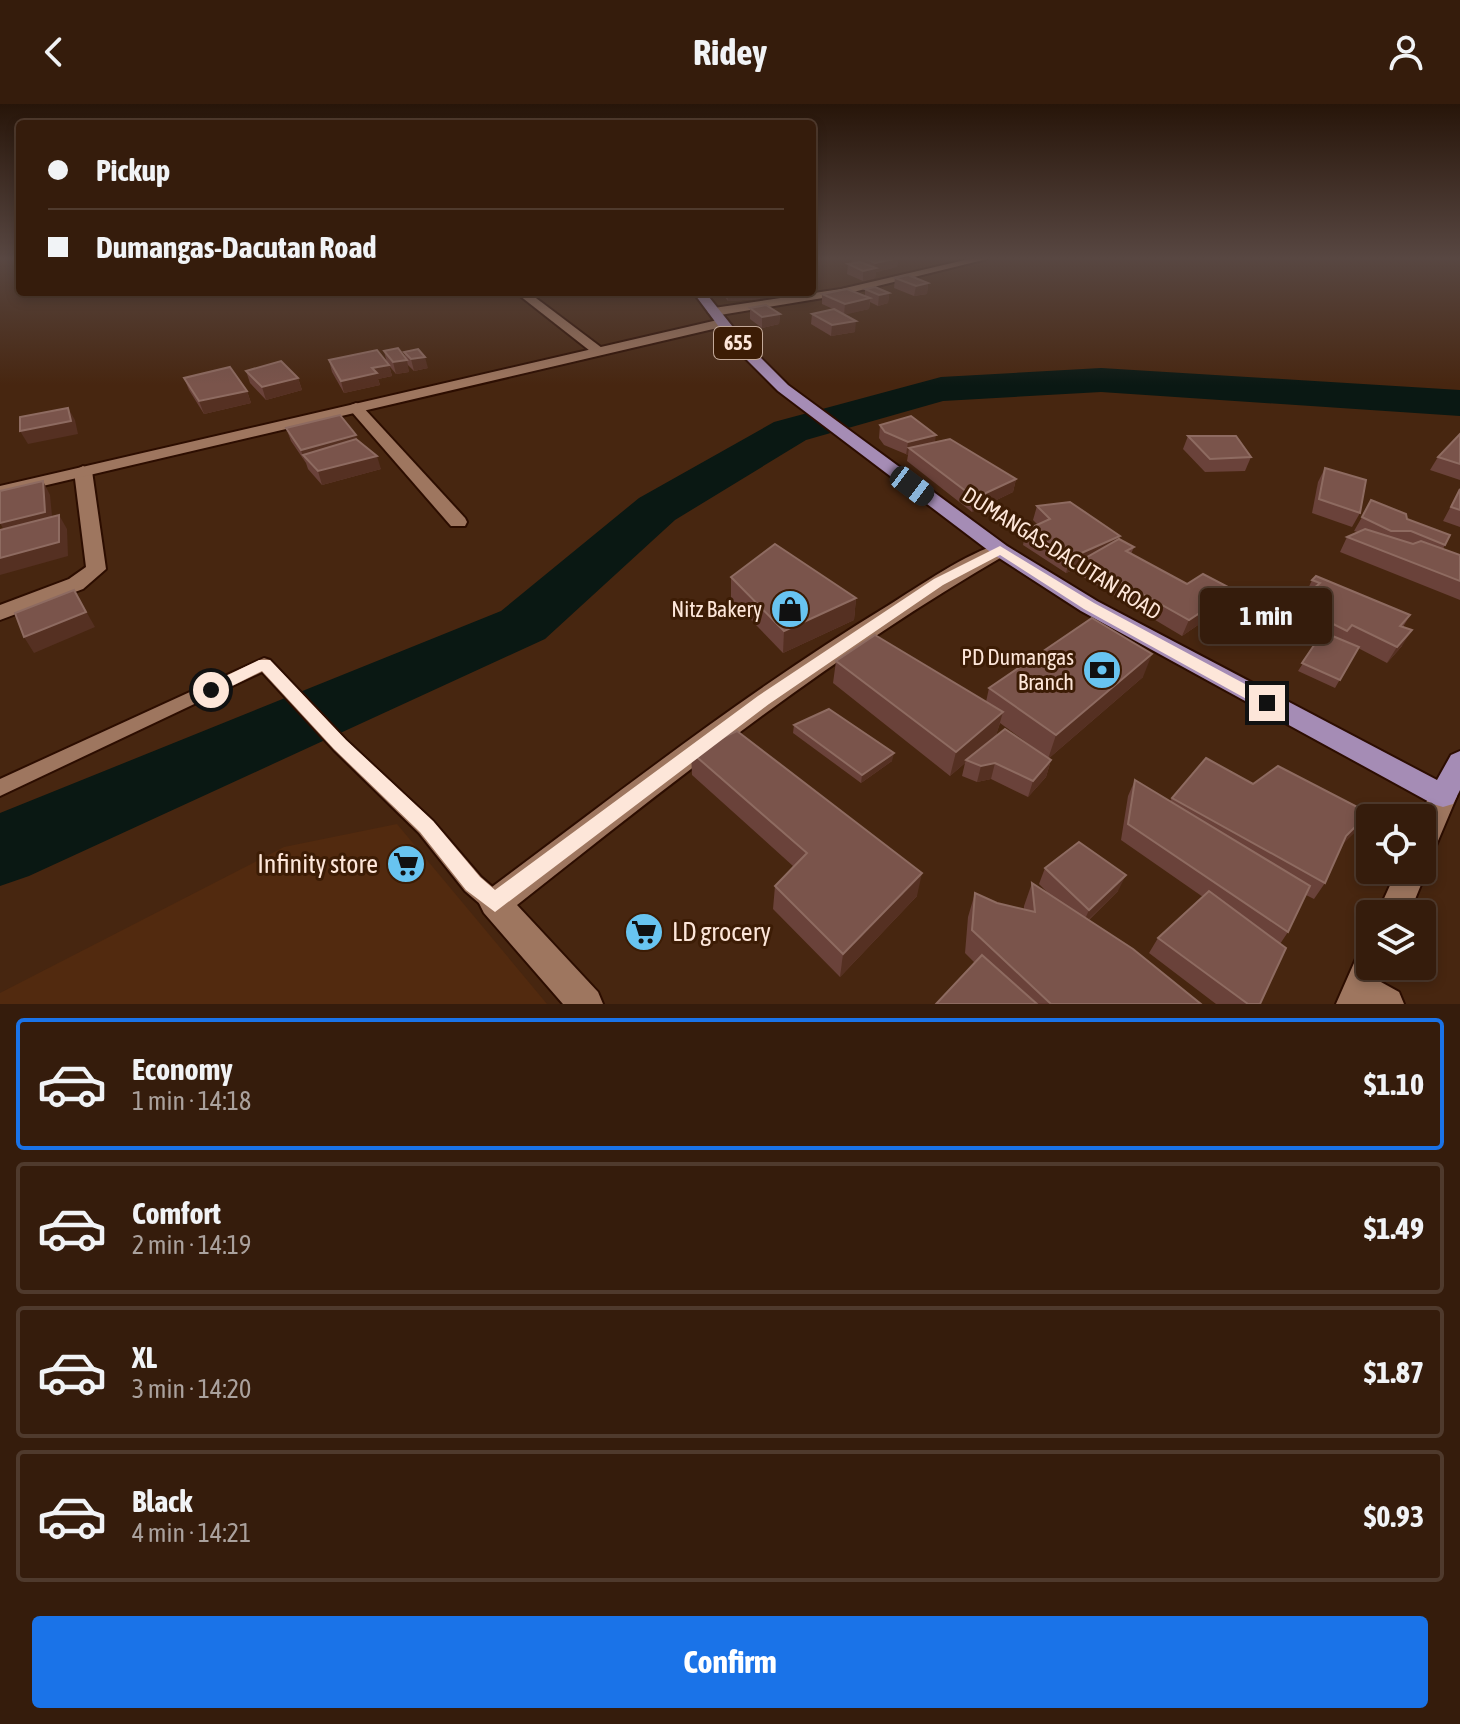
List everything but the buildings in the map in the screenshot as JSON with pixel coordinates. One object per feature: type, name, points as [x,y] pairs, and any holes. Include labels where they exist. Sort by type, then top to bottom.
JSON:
[{"type":"main road","name":"DUMANGAS-DACUTAN ROAD","points":[[706,301],[783,388],[1000,550],[1089,606],[1443,796]]},
{"type":"main road","points":[[1443,796],[1460,762]]},
{"type":"street","points":[[533,301],[599,351]]},
{"type":"street","points":[[0,491],[599,351],[718,318],[798,301]]},
{"type":"street","points":[[356,408],[458,522]]},
{"type":"street","points":[[0,613],[76,584],[96,569],[83,471]]},
{"type":"street","points":[[586,1004],[495,903],[763,700],[939,582],[1000,550]]},
{"type":"street","points":[[1436,813],[1443,796]]},
{"type":"lane","points":[[0,788],[264,664],[340,745],[426,827],[473,884],[495,903]]},
{"type":"shaded area","points":[[397,824],[547,1004],[0,1004],[0,993],[284,847]]},
{"type":"waterway","points":[[0,850],[523,625],[657,509],[790,431],[941,389],[1101,380],[1460,403]]},
{"type":"place","name":"Nitz Bakery","points":[[790,609]]},
{"type":"place","name":"PD Dumangas Branch","points":[[1102,670]]},
{"type":"place","name":"Infinity store","points":[[406,864]]},
{"type":"place","name":"LD grocery","points":[[644,932]]},
{"type":"route","points":[[211,690],[264,664],[340,745],[426,827],[473,884],[495,903],[763,700],[939,582],[1000,550],[1089,606],[1267,703]]}]
